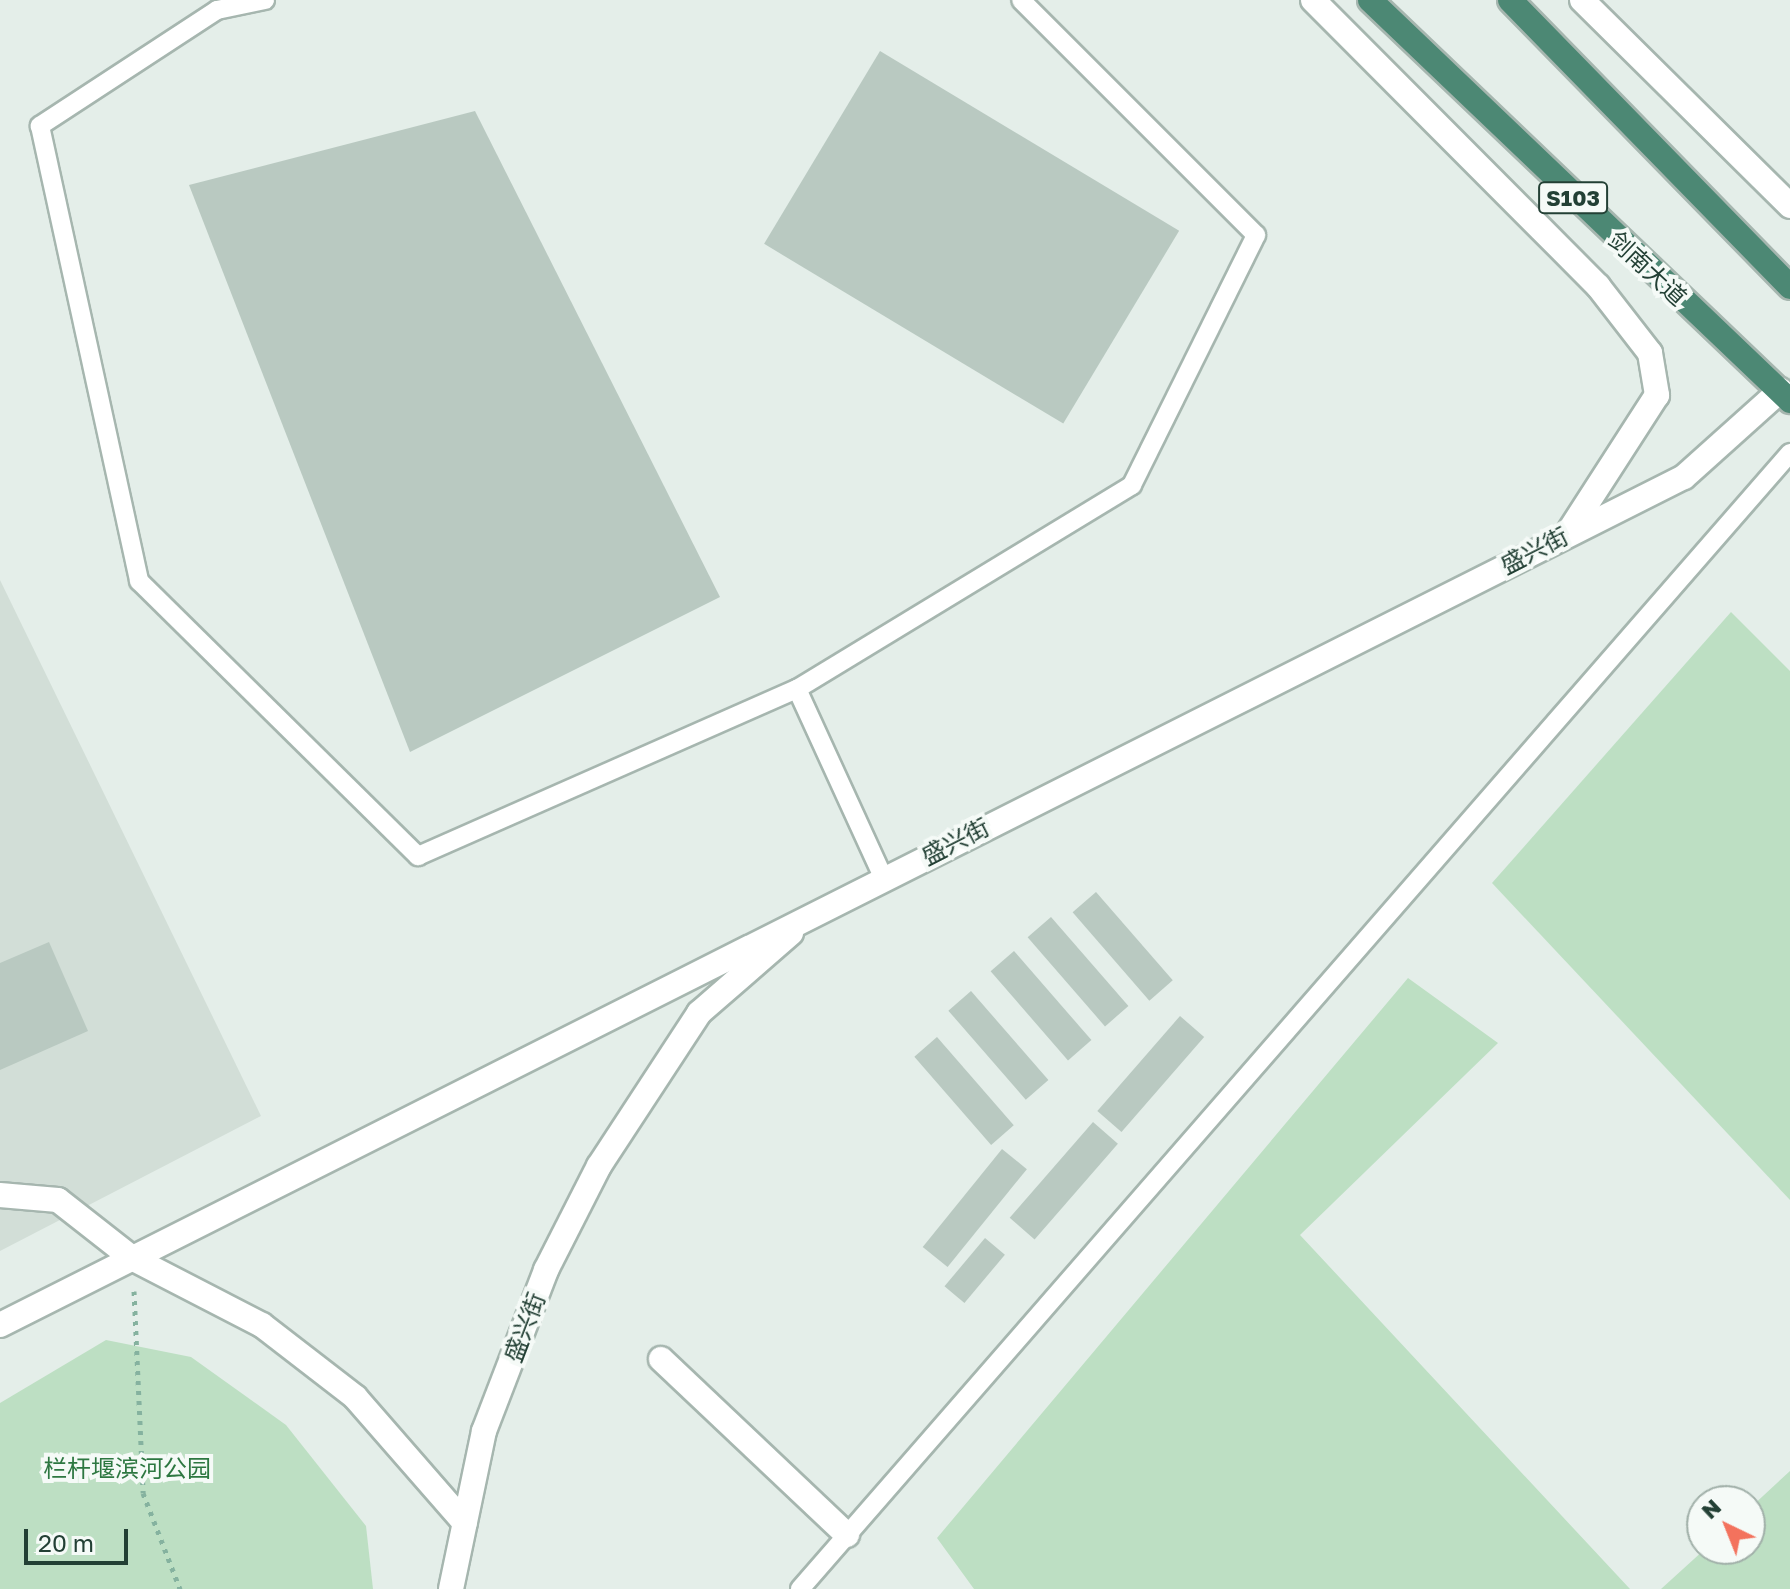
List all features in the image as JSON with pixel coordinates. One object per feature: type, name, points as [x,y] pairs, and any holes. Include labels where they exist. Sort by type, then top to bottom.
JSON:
[{"type":"highway","name":"剑南大道","points":[[1370,0],[1785,396]]},
{"type":"highway","points":[[1510,0],[1790,287]]},
{"type":"street","points":[[1313,0],[1598,286],[1650,353],[1657,395],[1568,533]]},
{"type":"street","points":[[1582,0],[1790,206]]},
{"type":"street","name":"盛兴街","points":[[451,1589],[500,1389],[599,1166],[699,1013],[818,912],[1684,477],[1785,396]]},
{"type":"street","points":[[0,1325],[818,912]]},
{"type":"street","points":[[0,1195],[58,1200],[132,1258],[262,1325],[310,1359],[355,1397],[465,1523]]},
{"type":"street","points":[[661,1359],[847,1535]]},
{"type":"lane","points":[[265,0],[217,10],[40,126],[139,581],[418,856],[797,689],[1132,485],[1256,235],[1021,0]]},
{"type":"lane","points":[[800,1589],[1790,453]]},
{"type":"lane","points":[[797,689],[883,877]]},
{"type":"path","points":[[132,1258],[143,1493],[180,1589]]},
{"type":"shaded area","points":[[0,580],[261,1116],[0,1251]]},
{"type":"green space","points":[[1731,612],[1790,671],[1790,1200],[1492,883]]},
{"type":"green space","points":[[1408,978],[1498,1043],[1300,1235],[1630,1589],[974,1589],[937,1538]]},
{"type":"green space","name":"栏杆堰滨河公园","points":[[106,1340],[191,1357],[286,1425],[366,1526],[373,1589],[0,1589],[0,1403]]},
{"type":"green space","points":[[1790,1471],[1790,1589],[1661,1589],[1687,1565],[1766,1565],[1766,1493]]},
{"type":"building","points":[[880,51],[1179,231],[1063,424],[764,244]]},
{"type":"building","points":[[475,111],[720,597],[410,752],[189,185]]},
{"type":"building","points":[[1096,892],[1173,980],[1149,1001],[1073,912]]},
{"type":"building","points":[[1051,917],[1128,1006],[1105,1026],[1028,937]]},
{"type":"building","points":[[49,942],[88,1031],[0,1070],[0,963]]},
{"type":"building","points":[[1014,951],[1091,1040],[1068,1060],[991,971]]},
{"type":"building","points":[[971,991],[1048,1080],[1026,1100],[948,1011]]},
{"type":"building","points":[[1180,1016],[1204,1037],[1121,1132],[1097,1111]]},
{"type":"building","points":[[937,1037],[1014,1125],[991,1145],[914,1057]]},
{"type":"building","points":[[1093,1122],[1118,1144],[1035,1239],[1010,1218]]},
{"type":"building","points":[[1002,1149],[1027,1169],[948,1267],[923,1247]]},
{"type":"building","points":[[985,1238],[1005,1255],[964,1303],[945,1286]]}]
